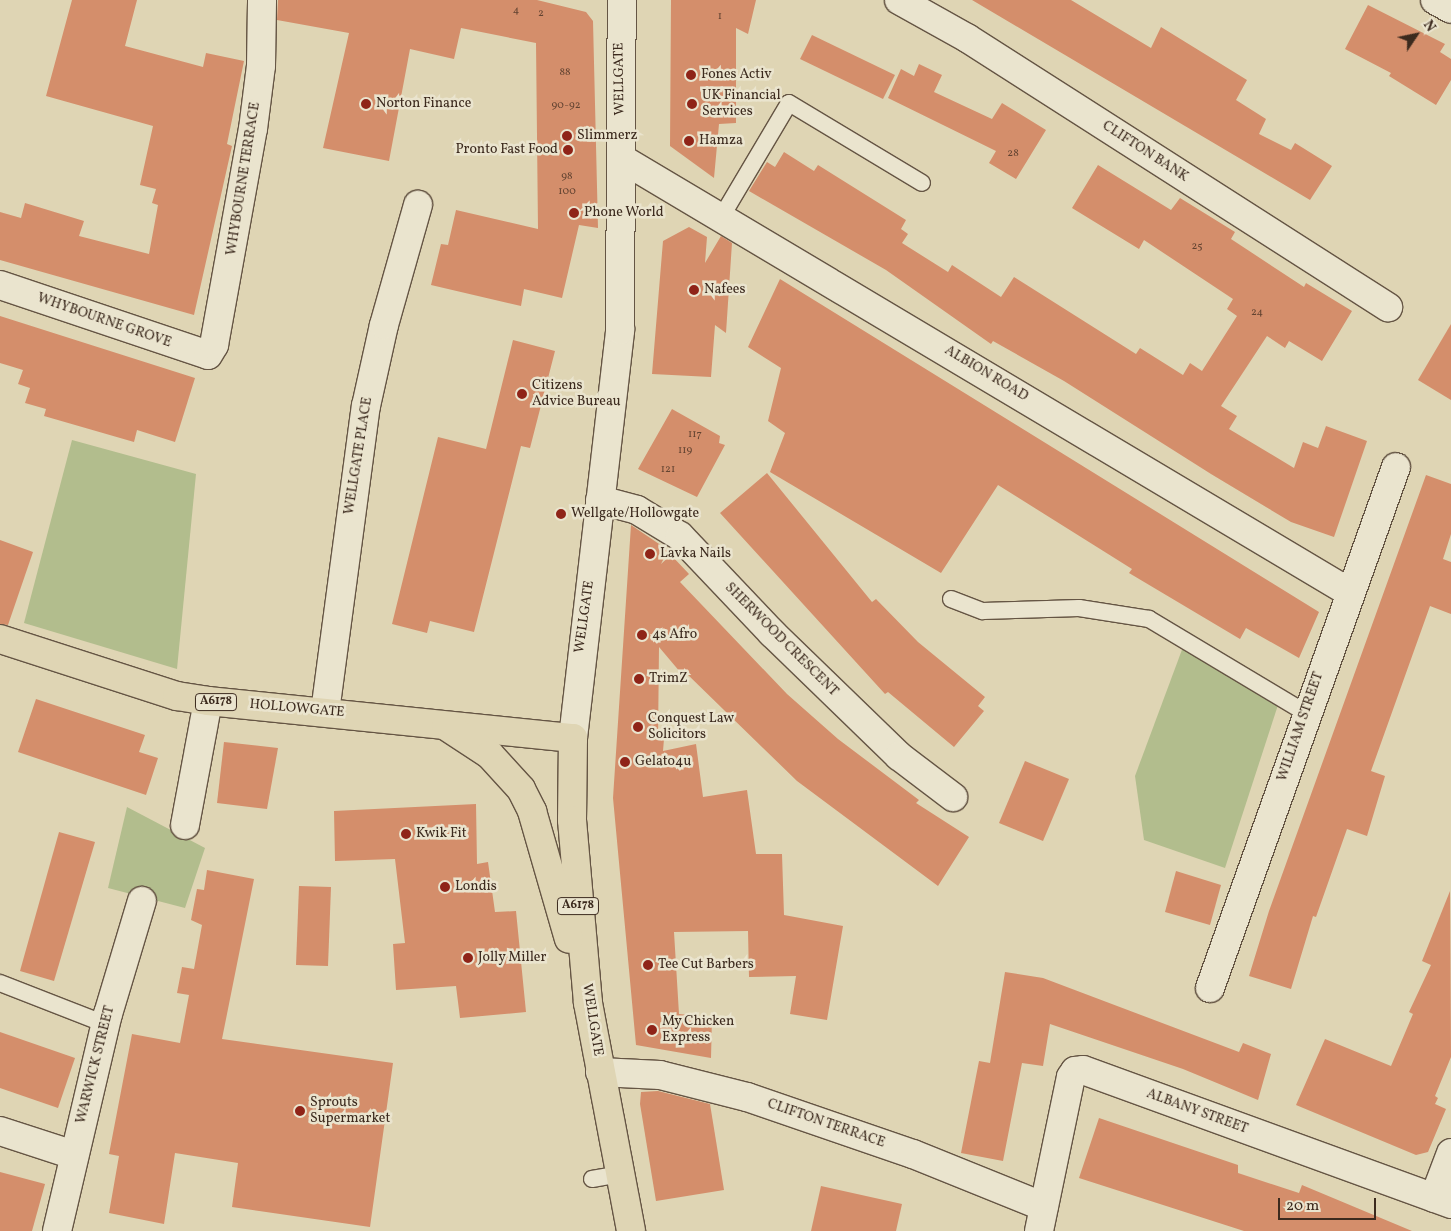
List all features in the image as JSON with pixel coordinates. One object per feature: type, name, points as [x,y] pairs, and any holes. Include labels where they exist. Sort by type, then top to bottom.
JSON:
[{"type":"main road","name":"HOLLOWGATE","points":[[0,639],[177,696],[208,701],[441,722],[572,738]]},
{"type":"main road","name":"A6178","points":[[441,722],[490,754],[521,789],[532,811],[588,1003]]},
{"type":"main road","name":"WELLGATE","points":[[572,738],[572,820],[588,1003],[631,1231]]},
{"type":"street","name":"WHYBOURNE TERRACE","points":[[208,355],[214,345],[253,129],[261,66],[262,0]]},
{"type":"street","name":"WELLGATE","points":[[572,738],[620,330],[622,0]]},
{"type":"street","name":"CLIFTON BANK","points":[[899,0],[967,38],[1388,307]]},
{"type":"street","points":[[1436,0],[1451,9]]},
{"type":"street","name":"ALBION ROAD","points":[[622,159],[722,216],[1349,592]]},
{"type":"street","name":"WELLGATE PLACE","points":[[325,712],[366,406],[418,205]]},
{"type":"street","name":"WHYBOURNE GROVE","points":[[0,285],[208,355]]},
{"type":"street","name":"WILLIAM STREET","points":[[1210,988],[1349,592],[1396,467]]},
{"type":"street","name":"SHERWOOD CRESCENT","points":[[600,500],[637,510],[680,536],[772,633],[899,756],[953,797]]},
{"type":"street","points":[[185,825],[208,701]]},
{"type":"street","name":"WARWICK STREET","points":[[58,1231],[105,1024],[142,901]]},
{"type":"street","name":"ALBANY STREET","points":[[1042,1219],[1071,1077],[1075,1071],[1083,1070],[1443,1201]]},
{"type":"street","name":"CLIFTON TERRACE","points":[[600,1072],[660,1075],[746,1097],[913,1154],[1042,1219]]},
{"type":"street","points":[[0,1131],[74,1155]]},
{"type":"street","points":[[1443,1201],[1451,1154]]},
{"type":"lane","points":[[722,216],[789,103],[922,183]]},
{"type":"lane","points":[[951,599],[983,612],[1079,608],[1149,619],[1306,713]]},
{"type":"lane","points":[[0,983],[105,1024]]},
{"type":"lane","points":[[592,1179],[619,1174]]},
{"type":"green space","points":[[72,440],[196,474],[177,669],[24,623]]},
{"type":"green space","points":[[1183,647],[1278,705],[1225,868],[1144,840],[1135,776]]},
{"type":"green space","points":[[127,807],[205,848],[185,908],[108,888]]},
{"type":"building","points":[[72,0],[137,0],[125,46],[203,67],[206,53],[244,61],[227,144],[232,146],[194,315],[0,260],[0,212],[21,218],[25,203],[84,221],[79,236],[149,254],[158,205],[152,203],[156,189],[140,185],[153,126],[46,96]]},
{"type":"building","points":[[278,0],[537,0],[586,12],[593,21],[598,228],[579,225],[562,298],[524,289],[521,306],[431,285],[441,244],[448,245],[456,210],[538,229],[536,43],[461,28],[454,59],[410,49],[389,161],[323,148],[349,33],[277,20]]},
{"type":"building","points":[[671,0],[756,0],[748,34],[736,28],[736,123],[719,124],[714,178],[670,146]]},
{"type":"building","points":[[972,0],[1071,0],[1151,48],[1161,27],[1247,80],[1236,100],[1266,119],[1259,134],[1291,150],[1295,143],[1332,166],[1310,200]]},
{"type":"building","points":[[1368,5],[1445,44],[1440,52],[1451,59],[1451,80],[1436,105],[1389,76],[1391,73],[1345,49]]},
{"type":"building","points":[[812,35],[895,75],[883,99],[800,59]]},
{"type":"building","points":[[919,64],[942,75],[934,92],[992,119],[1002,103],[1046,130],[1016,179],[989,163],[996,151],[888,98],[901,69],[914,76]]},
{"type":"building","points":[[784,152],[814,171],[818,165],[906,220],[901,229],[908,234],[902,243],[948,272],[952,265],[1001,297],[1014,277],[1136,354],[1140,348],[1183,375],[1190,363],[1202,371],[1237,316],[1227,309],[1233,299],[1144,240],[1139,249],[1072,208],[1098,165],[1171,210],[1180,198],[1235,232],[1231,239],[1304,287],[1306,283],[1352,311],[1322,361],[1289,341],[1285,348],[1267,336],[1221,406],[1237,416],[1229,429],[1294,468],[1303,442],[1318,448],[1326,426],[1367,441],[1334,537],[1291,522],[1064,381],[993,341],[991,344],[886,270],[749,191],[767,162],[775,167]]},
{"type":"building","name":"Nafees","points":[[689,227],[707,237],[705,263],[721,236],[732,243],[726,333],[715,325],[711,377],[652,374],[663,241]]},
{"type":"building","points":[[780,279],[1319,612],[1299,658],[1246,628],[1240,639],[1129,573],[1132,569],[998,485],[941,573],[770,472],[785,433],[768,421],[781,368],[748,347]]},
{"type":"building","points":[[0,316],[195,378],[175,442],[137,430],[134,442],[44,416],[46,409],[25,403],[30,388],[18,384],[23,370],[0,363]]},
{"type":"building","points":[[1451,324],[1451,400],[1418,380]]},
{"type":"building","points":[[513,340],[555,351],[530,448],[521,446],[474,632],[430,621],[427,633],[392,624],[438,437],[486,449]]},
{"type":"building","points":[[672,409],[720,436],[719,443],[725,445],[697,497],[638,469]]},
{"type":"building","points":[[767,473],[872,602],[876,599],[918,642],[985,697],[978,706],[984,711],[954,747],[888,692],[885,694],[720,513]]},
{"type":"building","points":[[1426,475],[1451,484],[1451,534],[1443,559],[1451,562],[1451,614],[1430,606],[1371,771],[1385,776],[1367,836],[1347,829],[1316,917],[1313,916],[1291,989],[1249,976],[1269,911]]},
{"type":"building","points":[[631,525],[668,550],[661,564],[671,555],[689,574],[680,582],[787,694],[838,739],[919,800],[916,803],[969,837],[938,886],[797,781],[685,672],[686,679],[659,647],[658,740],[664,739],[663,751],[696,744],[703,797],[747,790],[756,854],[782,854],[784,915],[843,926],[827,1020],[790,1014],[796,976],[749,977],[748,931],[674,932],[679,1014],[712,1017],[711,1058],[636,1045],[613,798]]},
{"type":"building","points":[[0,540],[33,552],[8,625],[0,624]]},
{"type":"building","points":[[36,699],[145,735],[139,752],[158,758],[146,795],[18,752]]},
{"type":"building","points":[[224,742],[278,748],[267,809],[217,803]]},
{"type":"building","points":[[1025,761],[1069,779],[1043,841],[999,823]]},
{"type":"building","points":[[476,804],[477,864],[488,862],[495,912],[516,911],[526,1012],[460,1018],[456,986],[396,990],[393,944],[405,943],[395,859],[335,861],[334,811]]},
{"type":"building","points":[[59,832],[95,842],[54,981],[20,971]]},
{"type":"building","points":[[207,870],[254,879],[222,1039],[393,1063],[370,1227],[232,1207],[238,1163],[175,1153],[164,1224],[109,1213],[119,1156],[109,1154],[132,1034],[180,1043],[189,995],[177,993],[182,967],[194,969],[202,925],[191,920],[197,889],[204,890]]},
{"type":"building","points":[[1176,871],[1221,885],[1210,925],[1165,912]]},
{"type":"building","points":[[299,886],[331,887],[328,966],[296,965]]},
{"type":"building","points":[[1450,891],[1451,1057],[1435,1096],[1438,1098],[1435,1104],[1446,1109],[1428,1152],[1416,1155],[1296,1105],[1325,1039],[1391,1066],[1413,1014],[1409,1012],[1431,965],[1422,961]]},
{"type":"building","points":[[1005,972],[1043,978],[1239,1052],[1243,1043],[1271,1054],[1258,1100],[1183,1069],[1050,1024],[1043,1066],[1022,1063],[1003,1161],[961,1153],[979,1061],[990,1063]]},
{"type":"building","points":[[0,1032],[75,1058],[58,1108],[0,1088]]},
{"type":"building","points":[[658,1091],[710,1104],[724,1190],[656,1201],[640,1104],[641,1092]]},
{"type":"building","points":[[1099,1118],[1238,1165],[1238,1173],[1299,1193],[1302,1185],[1412,1231],[1244,1231],[1079,1178]]},
{"type":"building","points":[[0,1172],[45,1184],[32,1231],[0,1231]]},
{"type":"building","points":[[821,1186],[902,1204],[896,1231],[811,1231]]},
{"type":"place","name":"Fones Activ","points":[[691,75]]},
{"type":"place","name":"Norton Finance","points":[[366,104]]},
{"type":"place","name":"UK Financial Services","points":[[692,104]]},
{"type":"place","name":"Slimmerz","points":[[567,136]]},
{"type":"place","name":"Hamza","points":[[689,141]]},
{"type":"place","name":"Pronto Fast Food","points":[[568,150]]},
{"type":"place","name":"Phone World","points":[[574,213]]},
{"type":"place","name":"Nafees","points":[[694,290]]},
{"type":"place","name":"Citizens Advice Bureau","points":[[522,394]]},
{"type":"place","name":"Wellgate/Hollowgate","points":[[561,514]]},
{"type":"place","name":"Lavka Nails","points":[[650,554]]},
{"type":"place","name":"4s Afro","points":[[642,635]]},
{"type":"place","name":"TrimZ","points":[[639,679]]},
{"type":"place","name":"Conquest Law Solicitors","points":[[638,727]]},
{"type":"place","name":"Gelato4u","points":[[625,762]]},
{"type":"place","name":"Kwik Fit","points":[[406,834]]},
{"type":"place","name":"Londis","points":[[445,887]]},
{"type":"place","name":"Jolly Miller","points":[[468,958]]},
{"type":"place","name":"Tee Cut Barbers","points":[[648,965]]},
{"type":"place","name":"My Chicken Express","points":[[652,1030]]},
{"type":"place","name":"Sprouts Supermarket","points":[[300,1111]]}]
